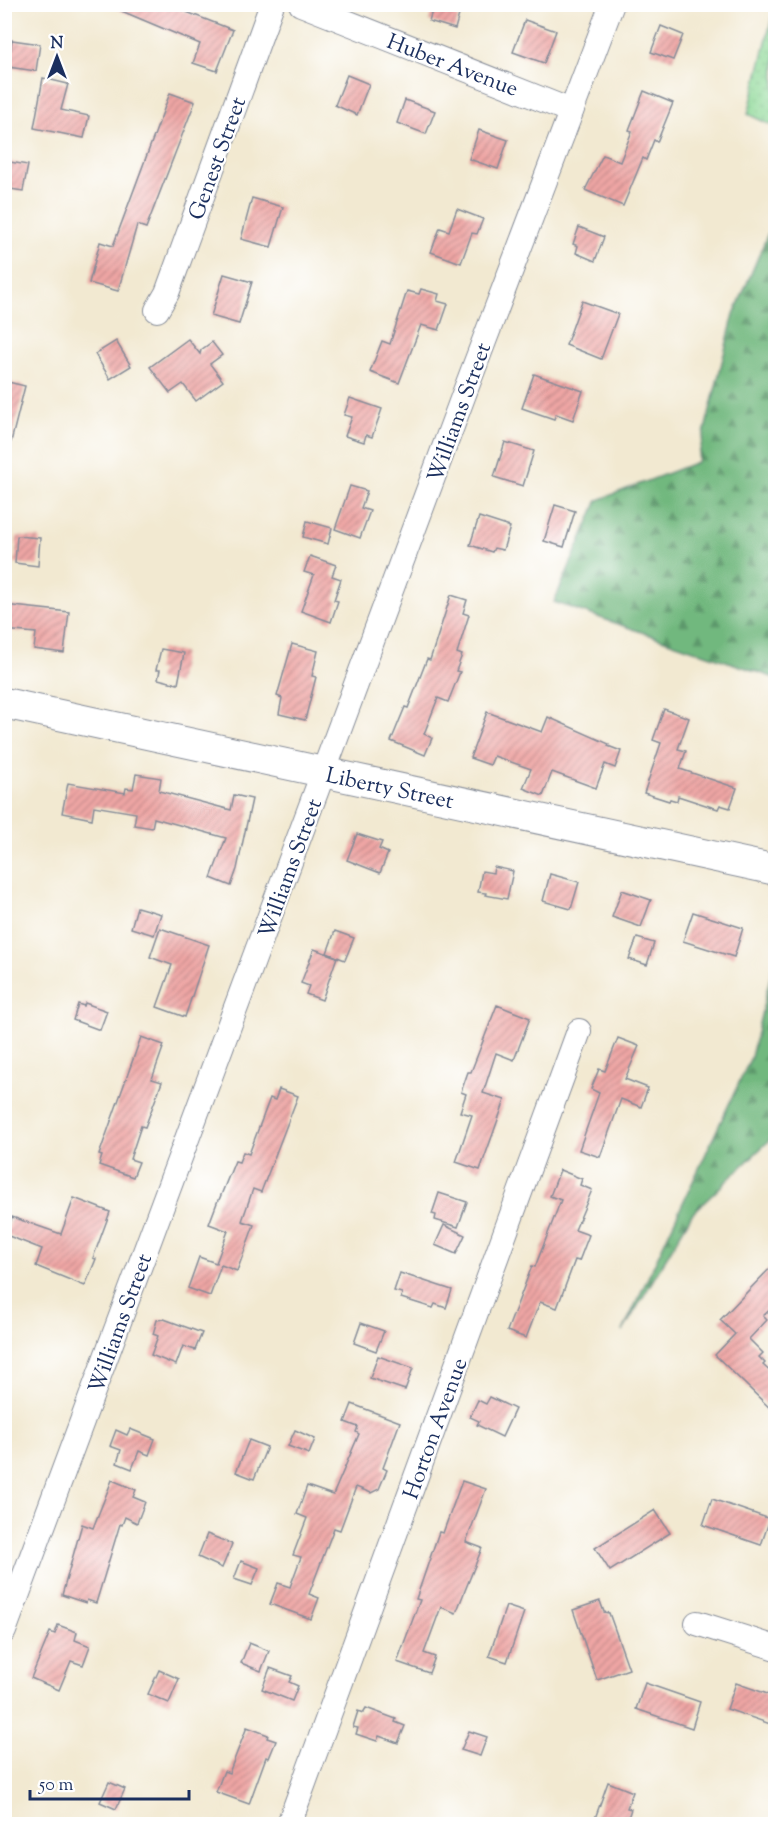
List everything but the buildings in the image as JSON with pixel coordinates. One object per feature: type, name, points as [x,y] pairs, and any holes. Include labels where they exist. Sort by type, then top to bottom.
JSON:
[{"type":"main road","name":"Liberty Street","points":[[4,703],[776,870]]},
{"type":"street","name":"Genest Street","points":[[157,310],[167,293],[272,4]]},
{"type":"street","name":"Huber Avenue","points":[[301,4],[571,111]]},
{"type":"street","name":"Williams Street","points":[[4,1631],[612,4]]},
{"type":"street","name":"Horton Avenue","points":[[289,1824],[579,1031]]},
{"type":"street","points":[[697,1623],[776,1648]]},
{"type":"green space","points":[[775,6],[775,127],[748,114]]},
{"type":"green space","points":[[775,217],[776,678],[554,602],[598,500],[697,462],[734,314]]},
{"type":"green space","points":[[775,957],[775,1135],[692,1214],[623,1331],[751,1057]]}]
